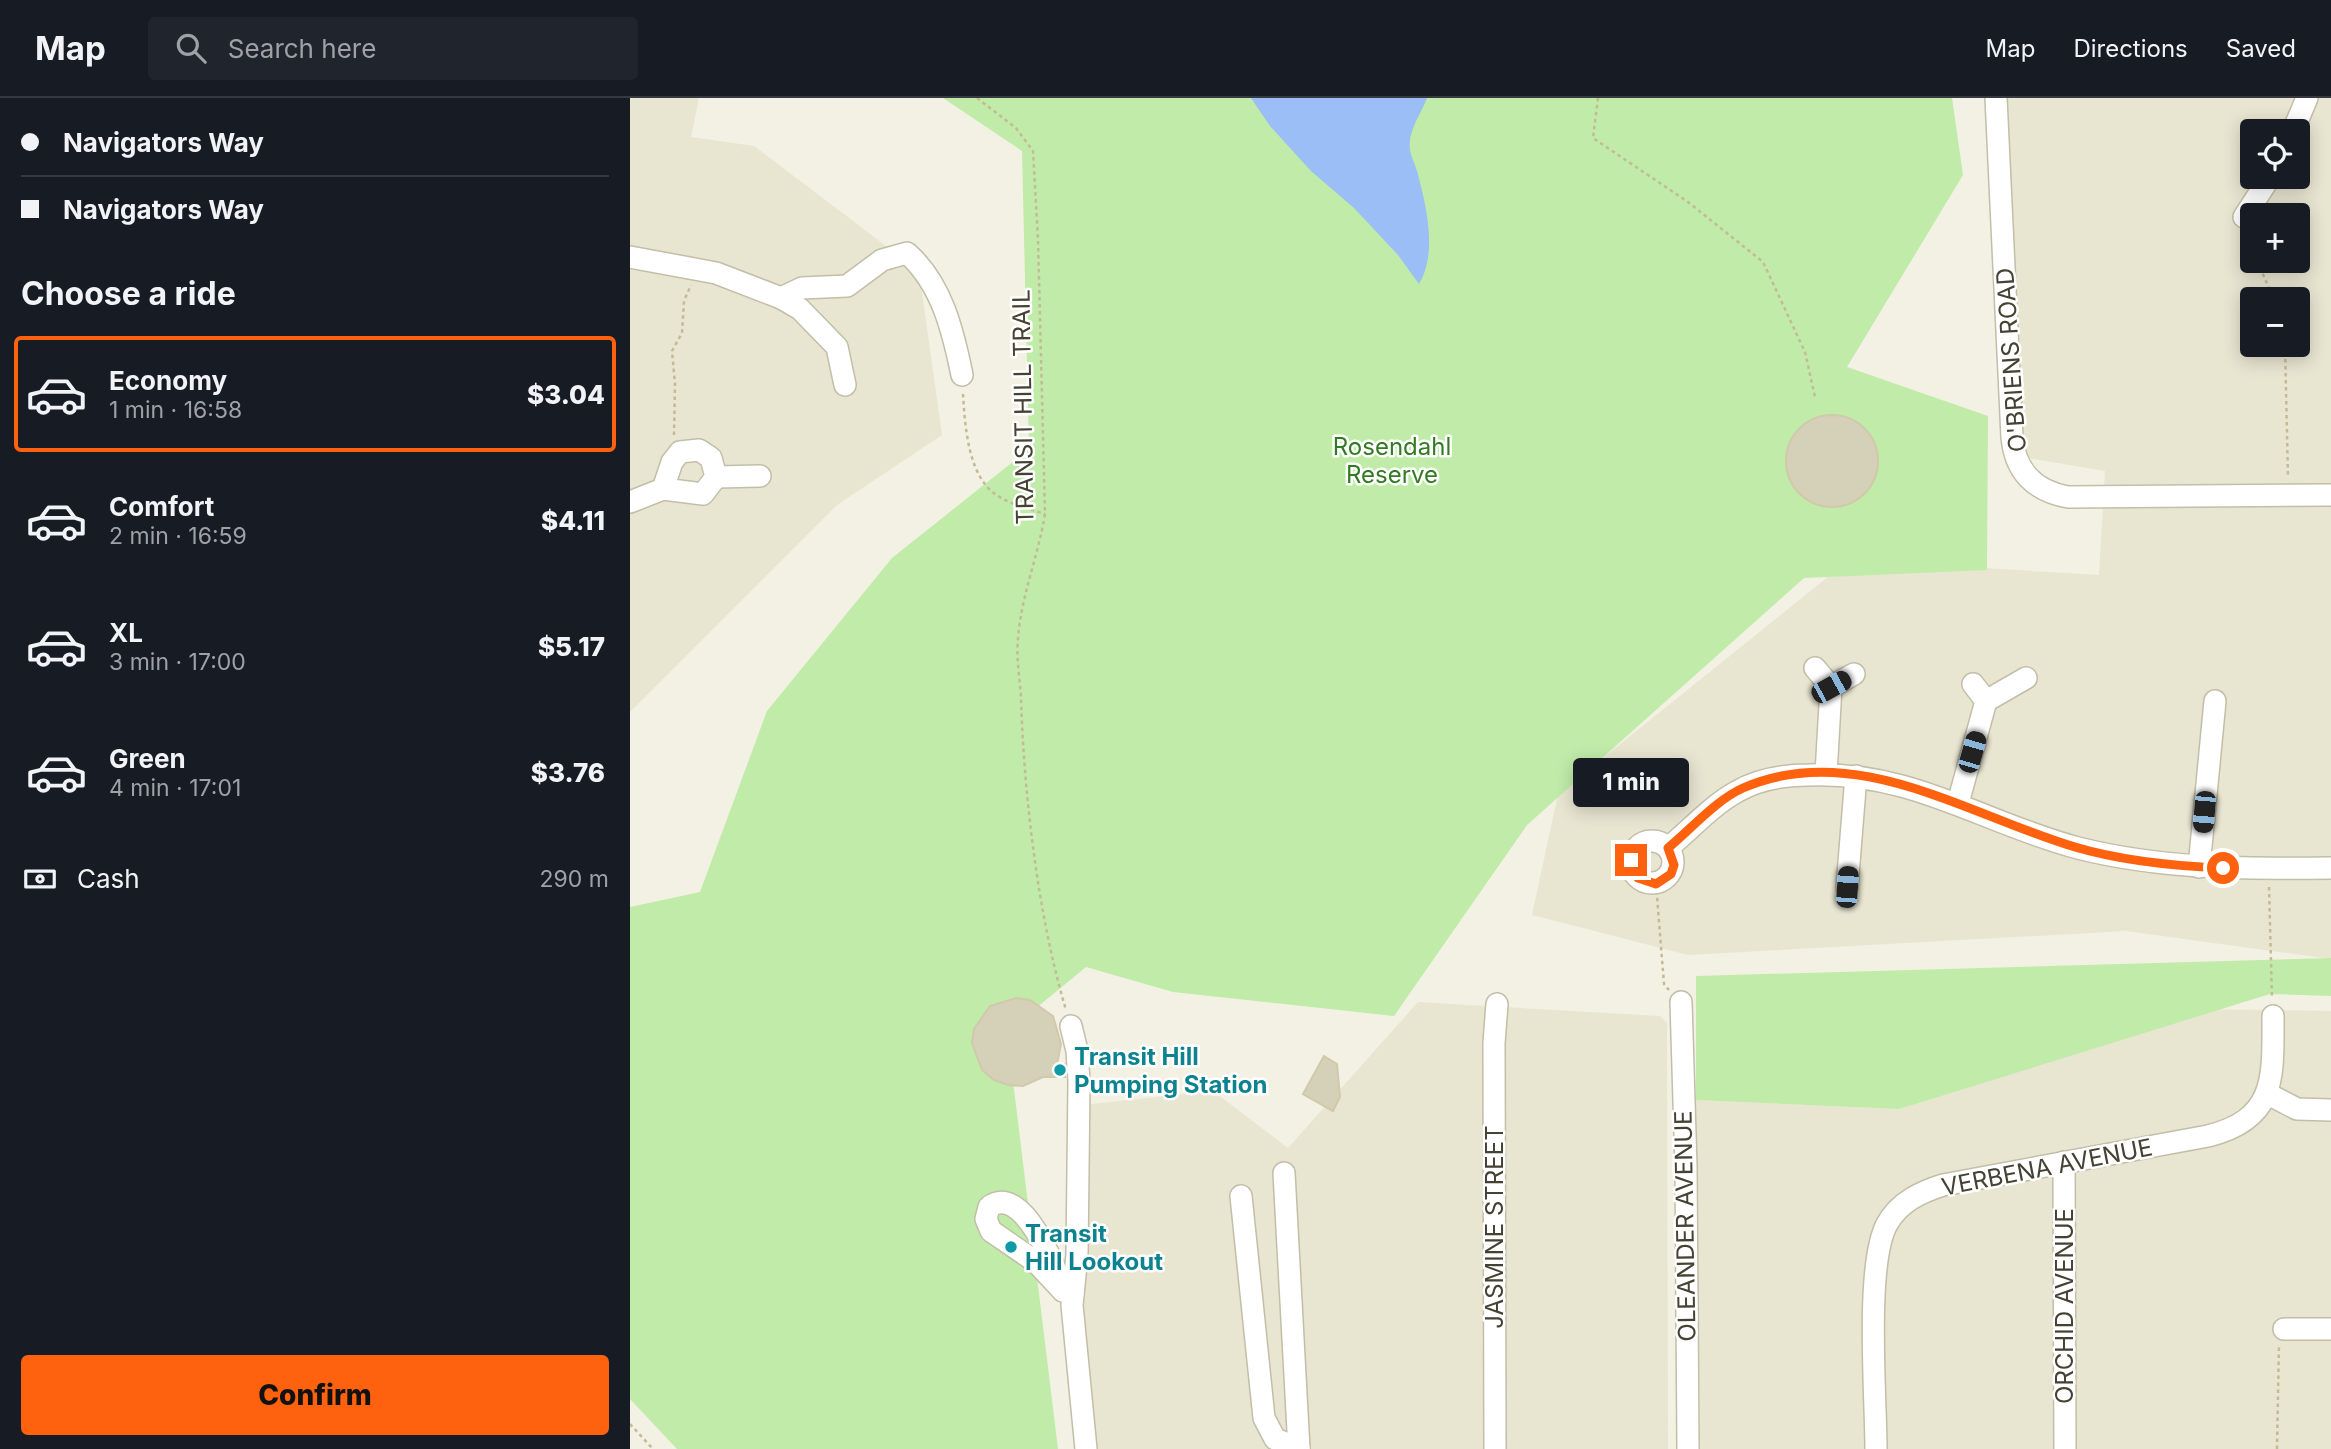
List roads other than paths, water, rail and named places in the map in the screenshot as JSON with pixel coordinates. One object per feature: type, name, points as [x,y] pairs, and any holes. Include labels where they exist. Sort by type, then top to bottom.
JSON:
[{"type":"street","name":"O'BRIENS ROAD","points":[[1996,98],[2012,437],[2015,458],[2026,477],[2042,490],[2068,497],[2331,495]]},
{"type":"street","points":[[2298,119],[2307,98]]},
{"type":"street","points":[[781,298],[802,288],[848,286],[882,260],[907,253],[916,261],[941,300],[949,320],[962,375]]},
{"type":"street","points":[[630,257],[693,268],[738,281],[781,298],[800,309],[837,347],[845,386]]},
{"type":"street","points":[[630,502],[663,489],[699,495],[708,490],[716,477],[713,463],[706,453],[692,449],[679,453],[672,462],[663,489]]},
{"type":"street","points":[[716,477],[760,476]]},
{"type":"street","points":[[1815,668],[1831,687],[1826,774]]},
{"type":"street","points":[[1831,687],[1854,674]]},
{"type":"street","points":[[1958,803],[1986,701],[2026,678]]},
{"type":"street","points":[[1973,684],[1986,701]]},
{"type":"street","points":[[2199,867],[2215,701]]},
{"type":"street","points":[[1668,848],[1741,789],[1768,779],[1826,774],[1856,776],[1913,787],[2031,833],[2078,848],[2125,858],[2199,867],[2331,868]]},
{"type":"street","points":[[1847,887],[1856,776]]},
{"type":"street","points":[[1651,841],[1668,848],[1673,856],[1671,874],[1656,884],[1638,878],[1631,860],[1642,844],[1651,841]]},
{"type":"street","name":"OLEANDER AVENUE","points":[[1681,1002],[1686,1167],[1688,1449]]},
{"type":"street","name":"JASMINE STREET","points":[[1495,1449],[1494,1043],[1497,1004]]},
{"type":"street","points":[[2273,1016],[2273,1068],[2268,1094],[2297,1109],[2331,1110]]},
{"type":"street","points":[[1071,1026],[1077,1051],[1079,1082],[1077,1255],[1068,1292],[1086,1449]]},
{"type":"street","name":"VERBENA AVENUE","points":[[1876,1449],[1875,1297],[1878,1253],[1888,1223],[1910,1199],[1925,1191],[2228,1130],[2251,1116],[2268,1094]]},
{"type":"street","name":"ORCHID AVENUE","points":[[2064,1162],[2065,1449]]},
{"type":"street","points":[[1241,1196],[1264,1418],[1275,1439],[1298,1449],[1284,1173]]},
{"type":"street","points":[[2284,1329],[2331,1329]]},
{"type":"water","points":[[1251,98],[1427,98],[1412,130],[1410,143],[1424,198],[1429,243],[1425,271],[1419,284],[1398,255],[1354,208],[1311,171],[1270,126]]},
{"type":"place","name":"Transit Hill Pumping Station","points":[[1060,1070]]},
{"type":"place","name":"Transit Hill Lookout","points":[[1011,1247]]},
{"type":"park label","name":"Rosendahl Reserve","points":[[1392,460]]}]
